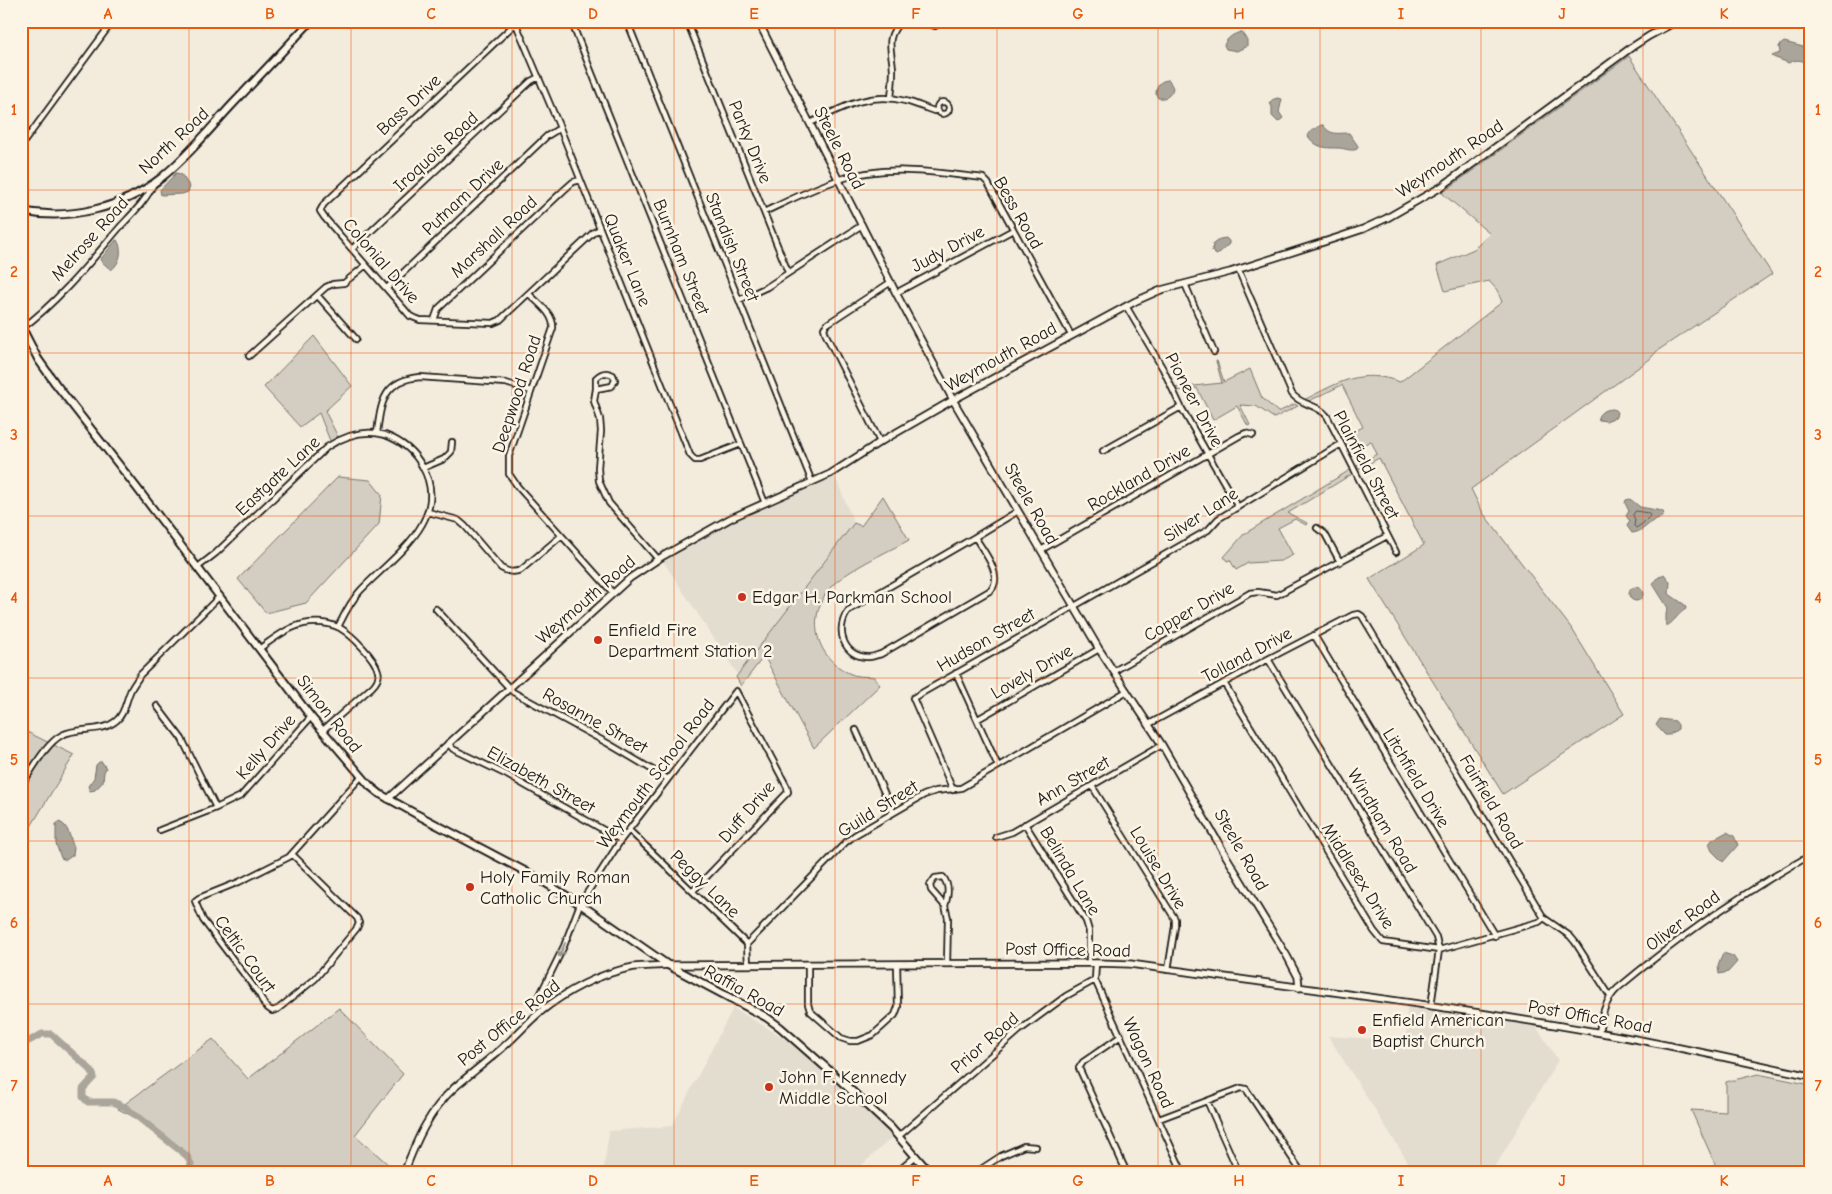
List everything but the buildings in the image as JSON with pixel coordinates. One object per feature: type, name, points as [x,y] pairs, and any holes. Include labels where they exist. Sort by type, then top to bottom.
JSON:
[{"type":"main road","name":"North Road","points":[[21,211],[52,214],[92,210],[125,199],[153,184],[187,154],[311,21]]},
{"type":"main road","name":"Simon Road","points":[[22,328],[38,359],[55,382],[311,717],[360,778],[388,799],[511,863],[580,904],[668,965]]},
{"type":"main road","name":"Raffia Road","points":[[668,965],[773,1022],[839,1079],[899,1136],[930,1173]]},
{"type":"street","points":[[21,146],[113,21]]},
{"type":"street","name":"Burnham Street","points":[[571,21],[766,503]]},
{"type":"street","name":"Standish Street","points":[[627,21],[812,482]]},
{"type":"street","name":"Parky Drive","points":[[687,21],[788,272]]},
{"type":"street","name":"Steele Road","points":[[758,21],[953,400],[1073,605],[1150,724],[1226,856],[1295,969],[1299,988]]},
{"type":"street","points":[[891,98],[893,70],[890,42],[892,32],[901,21]]},
{"type":"street","points":[[919,21],[935,26],[943,21]]},
{"type":"street","name":"Weymouth Road","points":[[388,799],[613,593],[630,578],[658,559],[731,518],[812,482],[844,465],[953,400],[1126,306],[1161,290],[1238,269],[1363,229],[1404,209],[1441,187],[1643,40],[1677,21]]},
{"type":"street","name":"Quaker Lane","points":[[517,22],[690,455],[696,460],[700,460],[741,444]]},
{"type":"street","name":"Bass Drive","points":[[320,210],[324,204],[517,22]]},
{"type":"street","name":"Iroquois Road","points":[[352,250],[524,88],[539,77]]},
{"type":"street","points":[[810,123],[859,100],[868,98],[891,98],[934,111],[938,110]]},
{"type":"street","name":"Putnam Drive","points":[[387,288],[547,136],[560,128]]},
{"type":"street","name":"Bess Road","points":[[839,180],[874,173],[912,171],[983,178],[988,183],[1071,335]]},
{"type":"street","name":"Marshall Road","points":[[434,320],[438,309],[564,190],[573,182],[580,180]]},
{"type":"street","points":[[764,212],[839,180]]},
{"type":"street","name":"Melrose Road","points":[[22,328],[38,316],[104,246],[149,194],[153,184]]},
{"type":"street","name":"Colonial Drive","points":[[320,210],[410,316],[420,320],[493,324],[529,294],[600,228]]},
{"type":"street","points":[[739,300],[757,292],[862,225]]},
{"type":"street","name":"Judy Drive","points":[[896,292],[1013,230]]},
{"type":"street","points":[[249,356],[329,285],[344,283],[366,265]]},
{"type":"street","name":"Plainfield Street","points":[[1238,269],[1292,394],[1303,403],[1323,411],[1342,444],[1396,552]]},
{"type":"street","points":[[880,442],[824,328],[827,324],[891,282]]},
{"type":"street","points":[[1185,284],[1214,352]]},
{"type":"street","name":"Deepwood Road","points":[[529,294],[545,310],[554,323],[509,456],[508,468],[512,480],[613,593]]},
{"type":"street","points":[[317,295],[356,340]]},
{"type":"street","name":"Pioneer Drive","points":[[1126,306],[1163,369],[1181,407],[1238,507]]},
{"type":"street","points":[[596,389],[612,386],[615,380],[613,375],[606,372],[599,374],[596,378],[594,401],[600,419],[601,431],[598,468],[599,481],[609,503],[658,559]]},
{"type":"street","points":[[377,433],[381,406],[386,394],[396,383],[408,378],[506,382],[531,391]]},
{"type":"street","points":[[1103,452],[1181,407]]},
{"type":"street","name":"Eastgate Lane","points":[[198,567],[216,554],[327,447],[338,440],[351,435],[377,433],[399,442],[408,448],[423,468],[429,490],[428,512],[417,534],[353,600],[338,627]]},
{"type":"street","name":"Rockland Drive","points":[[1041,550],[1246,433],[1253,435]]},
{"type":"street","points":[[423,468],[444,459],[451,452],[452,442]]},
{"type":"street","name":"Silver Lane","points":[[1073,605],[1077,605],[1208,530],[1218,519],[1342,444]]},
{"type":"street","points":[[428,512],[458,520],[501,568],[508,572],[520,570],[561,536]]},
{"type":"street","points":[[975,537],[995,572],[995,584],[991,590],[881,654],[870,658],[860,656],[848,648],[841,631],[842,620],[849,610],[1018,512]]},
{"type":"street","points":[[1317,528],[1325,534],[1340,562]]},
{"type":"street","name":"Copper Drive","points":[[1114,671],[1250,593],[1258,592],[1277,595],[1387,536]]},
{"type":"street","points":[[21,786],[56,739],[63,734],[100,728],[111,724],[119,718],[130,691],[140,676],[220,596]]},
{"type":"street","name":"Hudson Street","points":[[953,790],[913,698],[1073,605]]},
{"type":"street","name":"Rosanne Street","points":[[436,609],[508,688],[668,779]]},
{"type":"street","name":"Tolland Drive","points":[[1150,724],[1268,659],[1358,614]]},
{"type":"street","name":"Fairfield Road","points":[[1358,614],[1362,616],[1392,665],[1544,918],[1570,936],[1610,996]]},
{"type":"street","points":[[260,649],[283,632],[295,626],[311,623],[338,627],[361,646],[376,666],[379,676],[376,684],[322,731]]},
{"type":"street","name":"Litchfield Drive","points":[[1314,635],[1495,936]]},
{"type":"street","name":"Lovely Drive","points":[[978,719],[1100,649]]},
{"type":"street","name":"Windham Road","points":[[1268,659],[1436,937],[1439,950],[1431,1006]]},
{"type":"street","points":[[956,673],[998,766]]},
{"type":"street","name":"Middlesex Drive","points":[[1224,683],[1379,939],[1383,942],[1439,950],[1495,936],[1539,922],[1544,918]]},
{"type":"street","name":"Weymouth School Road","points":[[544,1009],[540,1003],[540,995],[564,946],[580,904],[621,840],[736,691]]},
{"type":"street","name":"Duff Drive","points":[[693,891],[788,792],[736,691]]},
{"type":"street","name":"Guild Street","points":[[747,944],[855,835],[924,795],[936,791],[961,788],[1127,691]]},
{"type":"street","points":[[156,706],[182,739],[216,808]]},
{"type":"street","name":"Kelly Drive","points":[[160,830],[241,796],[311,717]]},
{"type":"street","points":[[856,730],[894,812]]},
{"type":"street","name":"Elizabeth Street","points":[[448,743],[453,749],[507,775],[621,840]]},
{"type":"street","name":"Ann Street","points":[[996,836],[1012,832],[1162,745]]},
{"type":"street","points":[[293,854],[360,778]]},
{"type":"street","name":"Louise Drive","points":[[1092,786],[1175,919],[1176,926],[1168,970]]},
{"type":"street","name":"Belinda Lane","points":[[1025,824],[1086,921],[1089,931],[1092,963]]},
{"type":"street","name":"Peggy Lane","points":[[629,830],[747,944]]},
{"type":"street","name":"Celtic Court","points":[[293,854],[357,918],[359,923],[357,928],[315,979],[278,1009],[272,1011],[265,1006],[260,994],[203,920],[195,901],[239,882],[293,854]]},
{"type":"street","name":"Oliver Road","points":[[1599,1032],[1603,1011],[1610,996],[1626,982],[1725,907],[1781,871],[1811,855]]},
{"type":"street","points":[[945,906],[948,895],[947,884],[942,877],[934,878],[931,883],[931,890],[945,906],[948,918],[947,964]]},
{"type":"street","points":[[747,944],[748,965]]},
{"type":"street","name":"Wagon Road","points":[[1092,963],[1095,980],[1183,1173]]},
{"type":"street","name":"Post Office Road","points":[[404,1173],[420,1134],[440,1103],[453,1089],[544,1009],[573,990],[603,976],[634,967],[668,965],[1118,963],[1431,1006],[1599,1032],[1811,1076]]},
{"type":"street","points":[[808,964],[808,1004],[810,1011],[841,1038],[850,1041],[858,1041],[873,1035],[895,1015],[898,1007],[898,964]]},
{"type":"street","name":"Prior Road","points":[[899,1136],[1020,1030],[1066,996],[1095,980]]},
{"type":"street","points":[[1121,1036],[1083,1062],[1080,1068],[1127,1173]]},
{"type":"street","points":[[1159,1119],[1240,1088],[1246,1089],[1302,1173]]},
{"type":"street","points":[[1207,1101],[1240,1173]]},
{"type":"street","points":[[975,1173],[1001,1156],[1024,1146],[1036,1148]]},
{"type":"street","points":[[896,1173],[916,1156]]},
{"type":"shaded area","points":[[1629,56],[1772,274],[1657,351],[1650,359],[1471,489],[1483,513],[1572,629],[1624,714],[1503,794],[1369,579],[1424,545],[1379,458],[1359,469],[1357,465],[1377,454],[1371,441],[1350,451],[1343,437],[1363,427],[1342,385],[1309,401],[1304,400],[1350,379],[1373,376],[1400,382],[1502,302],[1497,290],[1489,281],[1445,291],[1437,265],[1474,249],[1490,234],[1442,193]]},
{"type":"shaded area","points":[[314,336],[352,386],[325,411],[340,441],[332,446],[319,413],[300,427],[264,387]]},
{"type":"shaded area","points":[[1216,361],[1224,382],[1250,369],[1262,398],[1278,412],[1295,404],[1298,406],[1274,418],[1256,406],[1240,405],[1250,425],[1248,426],[1237,406],[1213,420],[1197,388],[1177,391],[1175,388],[1222,383]]},
{"type":"shaded area","points":[[1350,470],[1352,474],[1288,513],[1307,523],[1306,525],[1295,519],[1278,528],[1293,555],[1281,561],[1248,563],[1236,570],[1230,560],[1227,561],[1224,557],[1244,534]]},
{"type":"shaded area","name":"Edgar H. Parkman School","points":[[835,476],[854,523],[738,675],[663,561],[734,520]]},
{"type":"shaded area","points":[[338,477],[370,480],[382,495],[379,524],[306,603],[266,613],[238,579]]},
{"type":"shaded area","points":[[883,496],[909,540],[855,569],[836,582],[822,600],[816,624],[822,648],[829,658],[851,674],[874,677],[880,685],[814,748],[764,656],[741,686],[736,677],[854,523],[861,526]]},
{"type":"shaded area","points":[[21,729],[74,755],[21,843]]},
{"type":"shaded area","points":[[1407,1002],[1534,1023],[1558,1060],[1498,1162],[1488,1173],[1415,1173],[1328,1036],[1406,1041]]},
{"type":"shaded area","points":[[339,1008],[403,1074],[355,1135],[398,1173],[197,1173],[183,1153],[167,1137],[155,1134],[146,1123],[118,1109],[213,1039],[248,1079]]},
{"type":"shaded area","name":"John F. Kennedy Middle School","points":[[733,1008],[793,1043],[897,1133],[853,1173],[603,1173],[609,1131],[672,1126]]},
{"type":"shaded area","points":[[1758,1074],[1811,1085],[1811,1173],[1719,1173],[1691,1110],[1726,1112],[1726,1082]]},
{"type":"water","points":[[1241,32],[1247,40],[1247,46],[1237,51],[1226,49],[1224,45],[1227,40]]},
{"type":"water","points":[[1784,42],[1811,49],[1811,68],[1801,61],[1789,63],[1773,57],[1780,53],[1779,46]]},
{"type":"water","points":[[1169,80],[1173,88],[1171,93],[1166,97],[1158,98],[1156,94],[1158,86],[1161,82]]},
{"type":"water","points":[[1277,98],[1282,99],[1279,112],[1283,118],[1278,122],[1272,116],[1270,103]]},
{"type":"water","points":[[1321,125],[1332,132],[1349,133],[1358,146],[1357,149],[1325,147],[1314,143],[1308,136],[1311,131]]},
{"type":"water","points":[[176,173],[181,174],[190,187],[188,192],[161,195],[160,190]]},
{"type":"water","points":[[1226,238],[1229,244],[1217,255],[1215,254],[1212,251],[1213,244],[1220,239]]},
{"type":"water","points":[[116,240],[120,248],[120,256],[117,264],[111,270],[100,260]]},
{"type":"water","points":[[1613,409],[1617,411],[1616,417],[1606,421],[1599,420],[1598,417],[1602,412]]},
{"type":"water","points":[[1630,499],[1640,507],[1664,513],[1660,518],[1640,531],[1632,533],[1627,526],[1630,521],[1626,516],[1629,511],[1625,503],[1626,500]]},
{"type":"water","points":[[1664,574],[1670,582],[1669,594],[1685,605],[1686,609],[1666,626],[1668,608],[1653,584],[1656,579]]},
{"type":"water","points":[[1633,587],[1639,587],[1643,594],[1639,601],[1633,601],[1629,597],[1629,591]]},
{"type":"water","points":[[1660,719],[1675,721],[1678,729],[1669,735],[1665,735],[1656,725]]},
{"type":"water","points":[[102,762],[106,768],[103,782],[95,790],[90,791],[88,786],[94,778],[96,765]]},
{"type":"water","points":[[59,822],[67,829],[74,848],[73,855],[66,860],[61,858],[56,844],[56,824]]},
{"type":"water","points":[[1727,832],[1734,836],[1738,845],[1723,862],[1712,851],[1709,844],[1712,840]]},
{"type":"water","points":[[1723,953],[1733,956],[1737,962],[1728,972],[1719,974],[1718,966]]},
{"type":"waterway","points":[[21,1042],[27,1042],[42,1034],[51,1034],[91,1070],[94,1077],[83,1089],[83,1097],[88,1102],[113,1102],[125,1107],[187,1156],[191,1164],[188,1173]]},
{"type":"place","name":"Edgar H. Parkman School","points":[[742,597]]},
{"type":"place","name":"Enfield Fire Department Station 2","points":[[598,640]]},
{"type":"place","name":"Holy Family Roman Catholic Church","points":[[470,887]]},
{"type":"place","name":"Enfield American Baptist Church","points":[[1362,1030]]},
{"type":"place","name":"John F. Kennedy Middle School","points":[[769,1087]]}]
